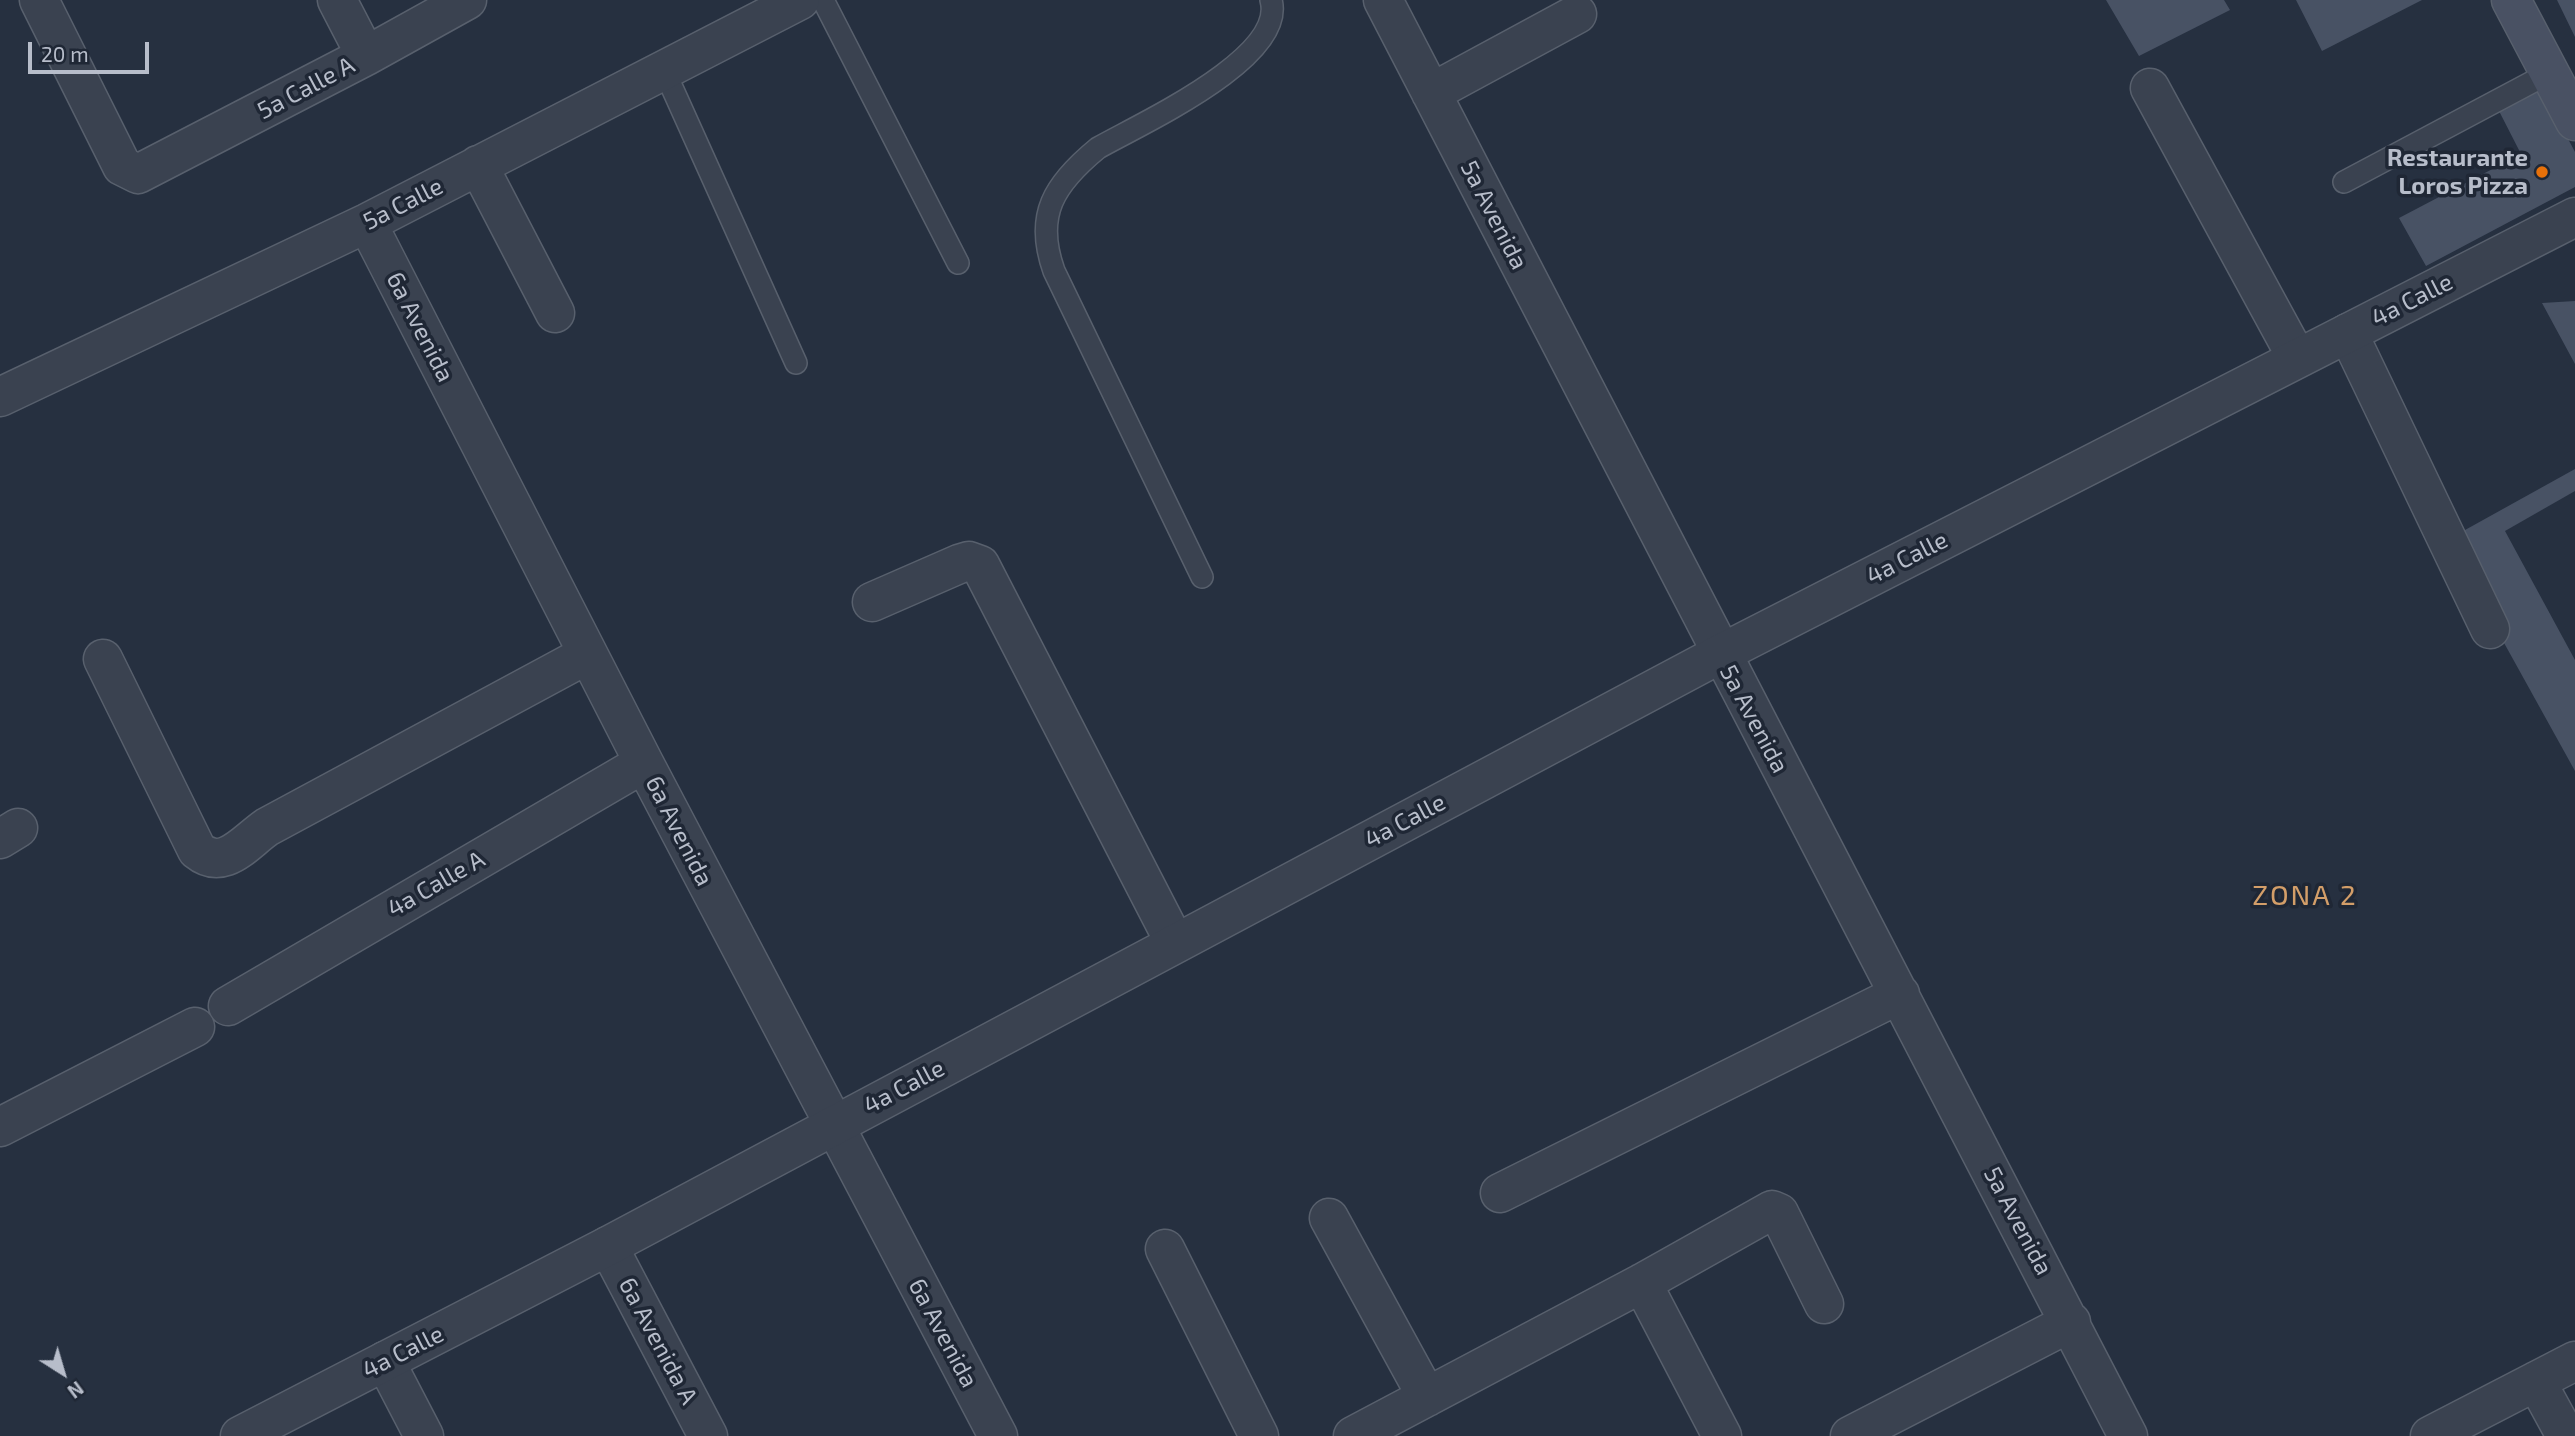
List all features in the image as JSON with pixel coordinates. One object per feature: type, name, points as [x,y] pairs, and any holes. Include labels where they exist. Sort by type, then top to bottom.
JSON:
[{"type":"main road","points":[[2511,0],[2575,121]]},
{"type":"street","name":"5a Calle A","points":[[39,0],[122,166],[133,173],[144,172],[467,0]]},
{"type":"street","points":[[337,0],[366,56]]},
{"type":"street","name":"5a Calle","points":[[0,397],[367,223],[800,0]]},
{"type":"street","name":"5a Avenida","points":[[1383,0],[2128,1436]]},
{"type":"street","points":[[1431,93],[1577,14]]},
{"type":"street","points":[[2150,88],[2297,358]]},
{"type":"street","points":[[478,165],[555,313]]},
{"type":"street","name":"4a Calle","points":[[240,1436],[608,1246],[1720,654],[2575,217]]},
{"type":"street","name":"6a Avenida","points":[[367,223],[832,1125],[998,1436]]},
{"type":"street","points":[[2348,332],[2490,629]]},
{"type":"street","points":[[872,602],[959,564],[969,561],[980,565],[1174,943]]},
{"type":"street","points":[[103,659],[197,850],[207,858],[219,860],[231,855],[267,827],[588,654]]},
{"type":"street","name":"4a Calle A","points":[[228,1006],[644,763]]},
{"type":"street","points":[[1500,1193],[1900,994]]},
{"type":"street","points":[[0,1127],[195,1027]]},
{"type":"street","points":[[1353,1436],[1774,1210],[1779,1213],[1824,1304]]},
{"type":"street","points":[[1329,1218],[1427,1397]]},
{"type":"street","name":"6a Avenida A","points":[[608,1246],[708,1436]]},
{"type":"street","points":[[1165,1249],[1259,1436]]},
{"type":"street","points":[[1642,1283],[1722,1436]]},
{"type":"street","points":[[1850,1436],[2071,1322]]},
{"type":"street","points":[[385,1361],[424,1436]]},
{"type":"street","points":[[2430,1436],[2575,1361]]},
{"type":"street","points":[[2536,1381],[2566,1436]]},
{"type":"lane","points":[[823,0],[958,263]]},
{"type":"lane","points":[[1202,577],[1054,271],[1045,247],[1045,222],[1052,198],[1068,176],[1090,154],[1222,77],[1247,55],[1272,19],[1271,0]]},
{"type":"lane","points":[[664,70],[796,363]]},
{"type":"lane","points":[[2344,183],[2549,73]]},
{"type":"building","points":[[2106,0],[2224,0],[2230,10],[2139,56]]},
{"type":"building","points":[[2296,0],[2422,0],[2322,51]]},
{"type":"building","points":[[2557,0],[2575,0],[2575,37]]},
{"type":"building","points":[[2541,88],[2575,152],[2575,187],[2426,266],[2399,218],[2521,154],[2499,111]]},
{"type":"building","points":[[2575,301],[2575,364],[2542,303]]},
{"type":"building","points":[[2575,469],[2575,491],[2505,531],[2575,660],[2575,771],[2447,540]]},
{"type":"place","name":"Restaurante Loros Pizza","points":[[2542,172]]},
{"type":"district","name":"ZONA 2","points":[[2305,896]]}]
